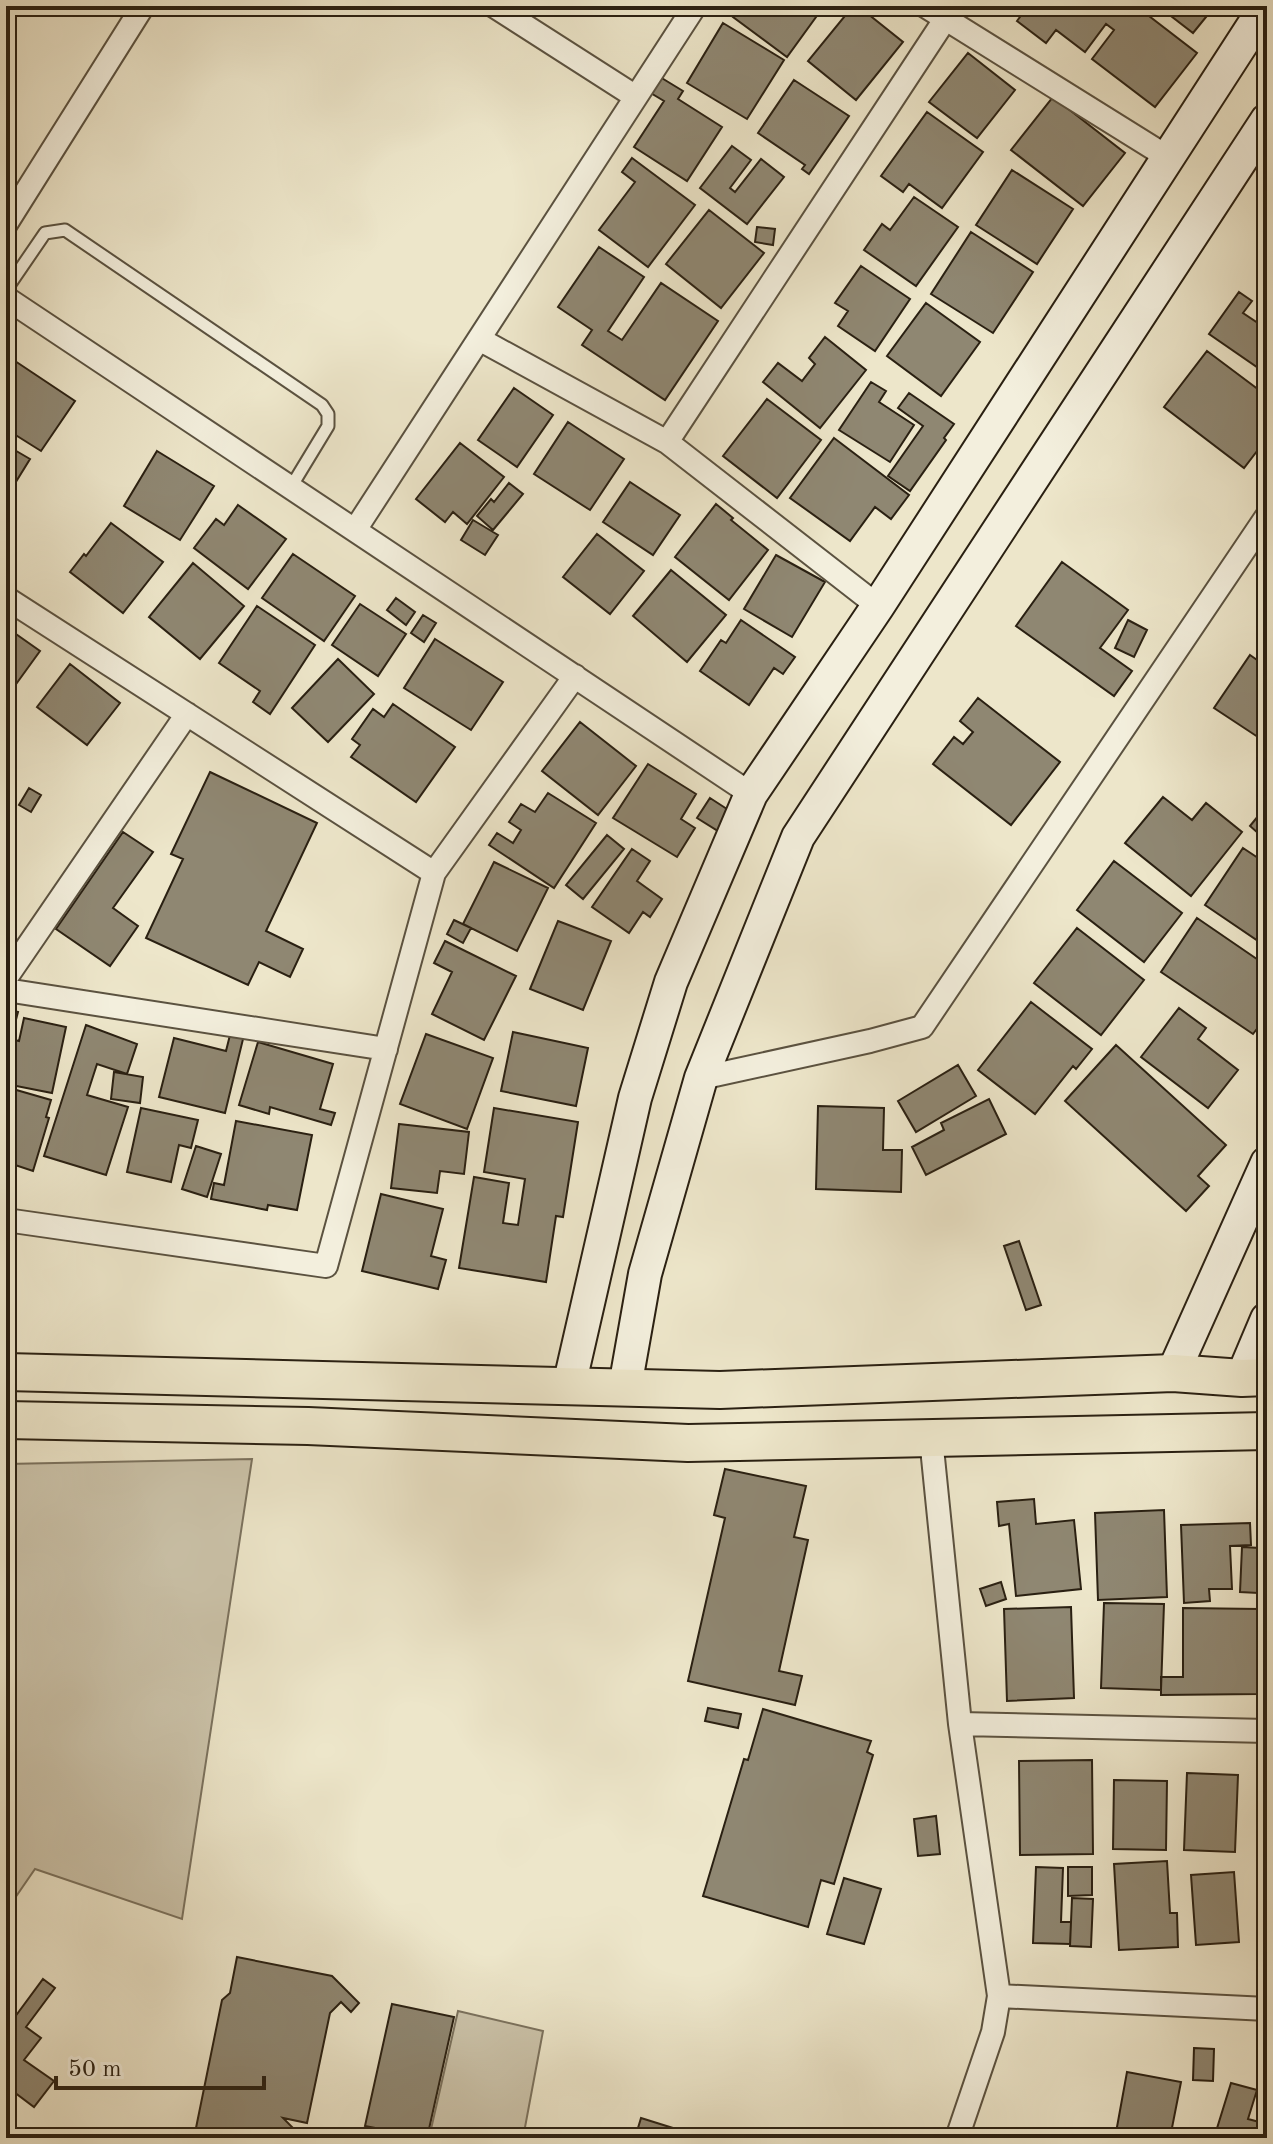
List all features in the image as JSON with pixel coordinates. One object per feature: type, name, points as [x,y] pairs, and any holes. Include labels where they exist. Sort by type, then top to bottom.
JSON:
[{"type":"main road","points":[[569,1386],[640,1084],[671,982],[751,794],[878,606],[1266,6]]},
{"type":"main road","points":[[625,1387],[645,1274],[701,1078],[798,837],[1267,120]]},
{"type":"main road","points":[[1173,1373],[1267,1163]]},
{"type":"main road","points":[[6,1372],[720,1390],[1173,1373],[1255,1377],[1267,1319]]},
{"type":"main road","points":[[6,1420],[308,1426],[688,1443],[1267,1431]]},
{"type":"street","points":[[6,224],[143,6]]},
{"type":"street","points":[[494,6],[636,97]]},
{"type":"street","points":[[355,530],[695,6]]},
{"type":"street","points":[[925,6],[1169,158]]},
{"type":"street","points":[[667,442],[946,18]]},
{"type":"street","points":[[6,298],[751,794]]},
{"type":"street","points":[[479,339],[667,442],[878,606]]},
{"type":"street","points":[[701,1078],[922,1027],[1267,516]]},
{"type":"street","points":[[6,598],[434,873]]},
{"type":"street","points":[[6,1220],[326,1266],[434,873],[575,676]]},
{"type":"street","points":[[6,978],[187,714]]},
{"type":"street","points":[[6,990],[386,1049]]},
{"type":"street","points":[[931,1438],[960,1724],[999,1996],[993,2032],[957,2138]]},
{"type":"street","points":[[960,1724],[1267,1731]]},
{"type":"street","points":[[999,1996],[1267,2009]]},
{"type":"lane","points":[[6,290],[45,233],[65,230],[322,405],[328,414],[328,426],[291,487]]},
{"type":"shaded area","points":[[252,1459],[182,1919],[35,1869],[6,1911],[6,1464]]},
{"type":"shaded area","points":[[458,2011],[543,2031],[523,2138],[429,2138]]},
{"type":"building","points":[[741,6],[824,6],[787,57],[733,17]]},
{"type":"building","points":[[853,6],[858,6],[903,42],[856,100],[808,61]]},
{"type":"building","points":[[1028,6],[1036,10],[1039,6],[1136,6],[1197,53],[1155,107],[1092,59],[1114,30],[1106,24],[1085,52],[1056,30],[1046,43],[1017,21]]},
{"type":"building","points":[[1158,6],[1215,6],[1193,33]]},
{"type":"building","points":[[723,23],[784,60],[747,119],[687,83]]},
{"type":"building","points":[[968,53],[1015,90],[977,138],[929,102]]},
{"type":"building","points":[[660,77],[683,91],[678,99],[722,127],[687,181],[634,147],[664,101],[649,92]]},
{"type":"building","points":[[794,80],[849,116],[809,174],[802,169],[805,165],[758,133]]},
{"type":"building","points":[[1053,97],[1125,153],[1083,206],[1011,150]]},
{"type":"building","points":[[927,112],[983,152],[942,208],[909,184],[903,192],[881,176]]},
{"type":"building","points":[[732,146],[751,160],[730,188],[735,192],[761,159],[784,177],[747,224],[700,188]]},
{"type":"building","points":[[632,158],[695,205],[648,267],[599,230],[635,182],[622,172]]},
{"type":"building","points":[[1012,170],[1073,209],[1037,264],[976,225]]},
{"type":"building","points":[[914,197],[958,227],[916,286],[864,250],[882,224],[890,230]]},
{"type":"building","points":[[709,210],[764,253],[721,308],[666,264]]},
{"type":"building","points":[[757,227],[775,229],[773,245],[755,242]]},
{"type":"building","points":[[971,232],[1033,272],[993,333],[931,294]]},
{"type":"building","points":[[599,247],[644,277],[608,331],[622,340],[661,283],[718,321],[665,400],[582,345],[592,330],[558,307]]},
{"type":"building","points":[[1267,254],[1267,274],[1258,268]]},
{"type":"building","points":[[861,266],[910,299],[875,351],[838,326],[848,311],[835,303]]},
{"type":"building","points":[[1239,292],[1252,301],[1243,313],[1261,325],[1267,316],[1267,374],[1209,334]]},
{"type":"building","points":[[926,303],[980,342],[941,396],[887,356]]},
{"type":"building","points":[[825,337],[866,370],[820,428],[763,382],[778,363],[802,381],[815,364],[809,358]]},
{"type":"building","points":[[1207,351],[1267,396],[1267,438],[1244,468],[1164,407]]},
{"type":"building","points":[[15,361],[75,401],[41,451],[6,429],[6,373]]},
{"type":"building","points":[[871,382],[886,391],[879,402],[914,425],[890,462],[839,430]]},
{"type":"building","points":[[514,388],[553,415],[517,467],[478,440]]},
{"type":"building","points":[[909,393],[954,424],[910,491],[888,476],[923,426],[898,408]]},
{"type":"building","points":[[767,399],[821,440],[777,498],[723,456]]},
{"type":"building","points":[[568,422],[624,459],[590,510],[534,474]]},
{"type":"building","points":[[834,438],[909,495],[891,519],[875,507],[850,541],[790,498]]},
{"type":"building","points":[[460,443],[504,477],[467,524],[453,512],[445,522],[416,499]]},
{"type":"building","points":[[6,445],[30,459],[6,498]]},
{"type":"building","points":[[157,451],[214,486],[180,540],[124,506]]},
{"type":"building","points":[[630,482],[680,515],[653,555],[603,522]]},
{"type":"building","points":[[509,483],[523,494],[493,530],[477,516],[491,499],[494,502]]},
{"type":"building","points":[[716,504],[768,550],[729,600],[675,557]]},
{"type":"building","points":[[238,505],[286,539],[248,589],[194,548],[216,519],[224,525]]},
{"type":"building","points":[[473,520],[498,535],[485,555],[461,540]]},
{"type":"building","points":[[111,523],[163,562],[123,613],[70,572]]},
{"type":"building","points":[[597,534],[644,571],[610,614],[563,577]]},
{"type":"building","points":[[293,554],[355,596],[324,641],[262,598]]},
{"type":"building","points":[[776,555],[825,582],[792,637],[744,609]]},
{"type":"building","points":[[1062,562],[1128,610],[1100,648],[1132,671],[1114,696],[1016,626]]},
{"type":"building","points":[[193,563],[244,606],[200,659],[149,617]]},
{"type":"building","points":[[671,570],[726,615],[687,662],[633,616]]},
{"type":"building","points":[[396,598],[415,612],[406,625],[387,610]]},
{"type":"building","points":[[360,604],[406,634],[378,676],[332,645]]},
{"type":"building","points":[[257,606],[315,645],[270,714],[253,702],[260,691],[219,663]]},
{"type":"building","points":[[423,615],[436,623],[424,642],[411,633]]},
{"type":"building","points":[[741,620],[795,657],[783,674],[774,668],[749,705],[700,671],[721,640],[726,643]]},
{"type":"building","points":[[1128,620],[1147,630],[1134,657],[1115,648]]},
{"type":"building","points":[[6,627],[40,651],[6,698]]},
{"type":"building","points":[[435,639],[503,682],[471,730],[404,688]]},
{"type":"building","points":[[1250,655],[1267,667],[1267,743],[1214,708]]},
{"type":"building","points":[[338,659],[374,694],[328,742],[292,708]]},
{"type":"building","points":[[70,664],[120,703],[87,745],[37,707]]},
{"type":"building","points":[[978,698],[1060,762],[1011,825],[933,764],[954,737],[963,744],[973,732],[960,721]]},
{"type":"building","points":[[393,704],[455,747],[416,802],[351,757],[360,745],[352,739],[373,709],[384,717]]},
{"type":"building","points":[[580,722],[636,766],[598,815],[542,771]]},
{"type":"building","points":[[648,764],[696,794],[681,819],[695,828],[677,857],[613,818]]},
{"type":"building","points":[[210,772],[317,823],[266,931],[303,949],[290,977],[259,962],[248,985],[146,938],[183,859],[171,854]]},
{"type":"building","points":[[29,788],[41,795],[31,812],[19,805]]},
{"type":"building","points":[[548,793],[596,823],[554,888],[489,845],[497,833],[513,843],[521,830],[509,822],[521,804],[535,812]]},
{"type":"building","points":[[1163,797],[1192,820],[1206,803],[1242,832],[1191,896],[1125,843]]},
{"type":"building","points":[[710,798],[730,811],[718,831],[697,818]]},
{"type":"building","points":[[1267,805],[1267,841],[1250,826]]},
{"type":"building","points":[[123,832],[153,852],[113,908],[138,926],[110,966],[56,929]]},
{"type":"building","points":[[607,835],[624,849],[583,899],[566,885]]},
{"type":"building","points":[[1243,848],[1267,864],[1267,947],[1205,905]]},
{"type":"building","points":[[632,849],[650,861],[637,881],[662,899],[650,917],[643,912],[629,933],[592,907]]},
{"type":"building","points":[[1114,861],[1182,913],[1144,962],[1077,910]]},
{"type":"building","points":[[494,862],[548,888],[517,951],[463,924]]},
{"type":"building","points":[[1197,918],[1267,966],[1267,1024],[1263,1021],[1253,1034],[1161,972]]},
{"type":"building","points":[[454,920],[471,928],[463,943],[447,934]]},
{"type":"building","points":[[558,921],[611,941],[583,1010],[530,989]]},
{"type":"building","points":[[1077,928],[1144,980],[1101,1035],[1034,983]]},
{"type":"building","points":[[445,941],[516,976],[484,1040],[432,1014],[452,972],[434,963]]},
{"type":"building","points":[[1031,1002],[1092,1049],[1076,1069],[1073,1066],[1035,1114],[978,1070]]},
{"type":"building","points":[[1179,1008],[1206,1028],[1198,1039],[1238,1070],[1208,1108],[1141,1057]]},
{"type":"building","points":[[6,1009],[18,1012],[13,1031],[6,1029]]},
{"type":"building","points":[[24,1018],[66,1027],[52,1093],[6,1084],[6,1038],[19,1041]]},
{"type":"building","points":[[86,1025],[137,1044],[127,1074],[97,1064],[87,1095],[128,1107],[106,1175],[44,1156]]},
{"type":"building","points":[[231,1031],[244,1035],[225,1113],[159,1097],[174,1038],[226,1051]]},
{"type":"building","points":[[513,1032],[588,1048],[576,1106],[501,1091]]},
{"type":"building","points":[[426,1034],[493,1058],[467,1129],[400,1104]]},
{"type":"building","points":[[258,1042],[333,1064],[320,1109],[335,1113],[331,1125],[270,1107],[269,1114],[239,1105]]},
{"type":"building","points":[[1116,1045],[1226,1145],[1198,1176],[1209,1186],[1186,1211],[1065,1101]]},
{"type":"building","points":[[958,1065],[976,1096],[916,1132],[898,1101]]},
{"type":"building","points":[[114,1072],[143,1077],[140,1103],[111,1099]]},
{"type":"building","points":[[6,1087],[51,1100],[46,1117],[49,1118],[33,1171],[6,1162]]},
{"type":"building","points":[[989,1099],[1006,1134],[926,1175],[912,1147],[944,1130],[941,1123]]},
{"type":"building","points":[[818,1106],[884,1108],[883,1150],[902,1150],[901,1192],[816,1189]]},
{"type":"building","points":[[141,1108],[198,1120],[191,1148],[179,1145],[171,1182],[127,1172]]},
{"type":"building","points":[[494,1108],[578,1122],[563,1217],[556,1216],[546,1282],[459,1268],[474,1177],[509,1183],[503,1223],[518,1225],[525,1179],[484,1172]]},
{"type":"building","points":[[236,1121],[312,1135],[297,1210],[268,1205],[267,1210],[211,1199],[214,1183],[224,1185]]},
{"type":"building","points":[[399,1124],[469,1132],[464,1174],[440,1171],[437,1193],[391,1188]]},
{"type":"building","points":[[196,1146],[221,1154],[207,1197],[182,1189]]},
{"type":"building","points":[[381,1194],[443,1209],[431,1256],[446,1260],[438,1289],[362,1271]]},
{"type":"building","points":[[1019,1241],[1041,1305],[1026,1310],[1004,1246]]},
{"type":"building","points":[[725,1469],[806,1486],[794,1537],[808,1540],[779,1671],[802,1676],[795,1705],[688,1681],[725,1518],[714,1515]]},
{"type":"building","points":[[1034,1499],[1036,1524],[1074,1520],[1081,1589],[1016,1596],[1009,1524],[999,1526],[997,1502]]},
{"type":"building","points":[[1164,1510],[1167,1597],[1098,1600],[1095,1513]]},
{"type":"building","points":[[1250,1523],[1251,1545],[1230,1546],[1232,1589],[1209,1589],[1210,1601],[1184,1603],[1181,1525]]},
{"type":"building","points":[[1242,1547],[1260,1548],[1258,1593],[1240,1592]]},
{"type":"building","points":[[1001,1582],[1006,1599],[986,1606],[980,1589]]},
{"type":"building","points":[[1104,1603],[1164,1604],[1161,1690],[1101,1688]]},
{"type":"building","points":[[1071,1607],[1074,1698],[1007,1701],[1004,1609]]},
{"type":"building","points":[[1183,1608],[1259,1609],[1258,1694],[1161,1695],[1161,1677],[1183,1677]]},
{"type":"building","points":[[708,1708],[741,1714],[738,1728],[705,1721]]},
{"type":"building","points":[[763,1709],[871,1741],[867,1752],[873,1755],[834,1884],[821,1880],[808,1927],[703,1896],[744,1759],[748,1760]]},
{"type":"building","points":[[1092,1760],[1093,1854],[1020,1855],[1019,1761]]},
{"type":"building","points":[[1187,1773],[1238,1775],[1235,1852],[1184,1850]]},
{"type":"building","points":[[1114,1780],[1167,1781],[1166,1850],[1113,1849]]},
{"type":"building","points":[[936,1816],[940,1854],[918,1856],[914,1819]]},
{"type":"building","points":[[1167,1861],[1170,1913],[1177,1913],[1178,1947],[1119,1950],[1114,1864]]},
{"type":"building","points":[[1036,1867],[1063,1868],[1061,1922],[1071,1922],[1070,1944],[1033,1943]]},
{"type":"building","points":[[1068,1867],[1092,1867],[1092,1895],[1068,1896]]},
{"type":"building","points":[[1234,1872],[1239,1942],[1196,1945],[1191,1875]]},
{"type":"building","points":[[844,1878],[881,1889],[864,1944],[827,1934]]},
{"type":"building","points":[[1072,1898],[1093,1899],[1091,1947],[1070,1946]]},
{"type":"building","points":[[237,1957],[332,1976],[359,2003],[351,2012],[341,2002],[330,2013],[307,2123],[283,2118],[295,2130],[293,2138],[215,2138],[203,2135],[196,2128],[222,2000],[230,1993]]},
{"type":"building","points":[[43,1979],[55,1988],[26,2027],[41,2038],[24,2060],[54,2081],[34,2107],[6,2086],[6,2029]]},
{"type":"building","points":[[392,2004],[454,2017],[427,2138],[365,2126]]},
{"type":"building","points":[[1194,2048],[1214,2049],[1213,2081],[1193,2080]]},
{"type":"building","points":[[1127,2072],[1181,2082],[1170,2138],[1115,2138]]},
{"type":"building","points":[[1231,2083],[1257,2090],[1248,2119],[1267,2124],[1263,2138],[1214,2138]]},
{"type":"building","points":[[641,2118],[705,2138],[635,2138]]},
{"type":"building","points":[[797,2129],[822,2138],[793,2138]]}]
